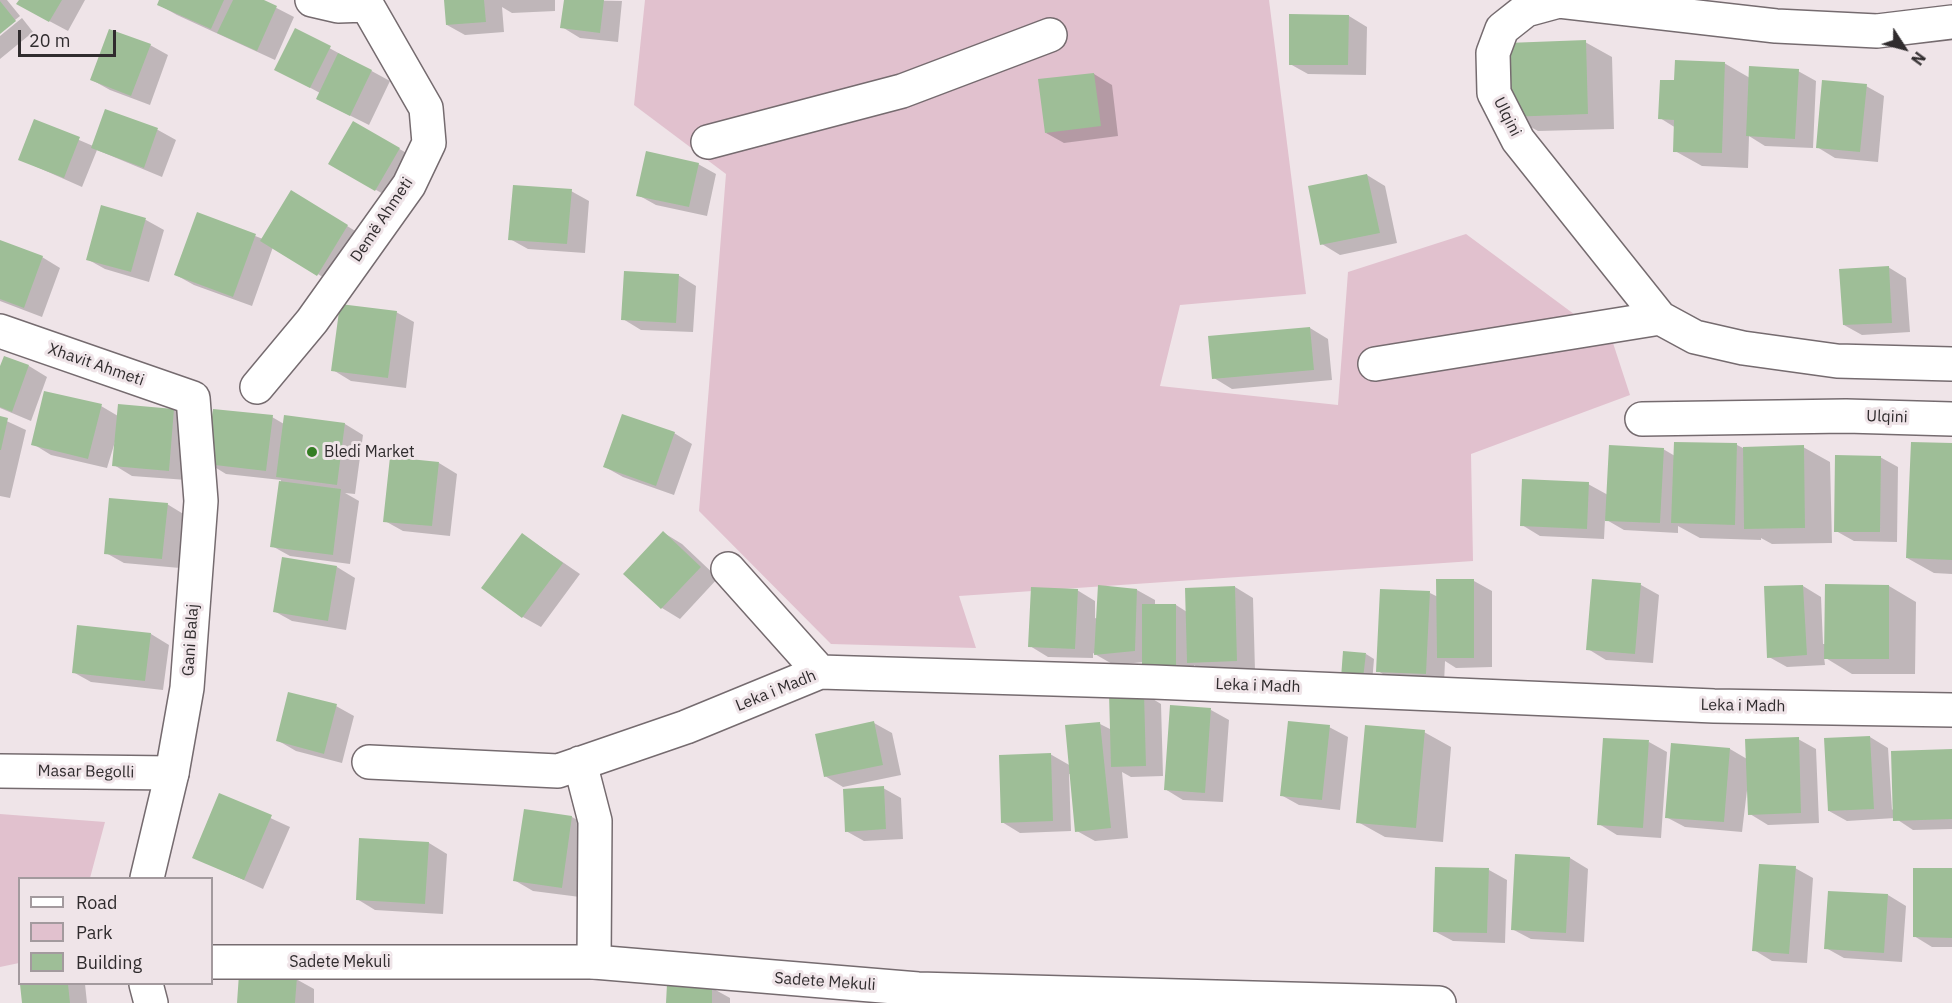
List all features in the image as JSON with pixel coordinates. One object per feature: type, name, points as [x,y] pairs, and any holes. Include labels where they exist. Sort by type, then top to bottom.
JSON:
[{"type":"street","name":"Demë Ahmeti","points":[[257,387],[312,321],[409,185],[429,143],[426,108],[365,2],[338,6],[312,0]]},
{"type":"street","name":"Ulqini","points":[[1952,22],[1877,31],[1776,26],[1559,1],[1526,10],[1502,29],[1492,53],[1494,93],[1518,140],[1660,318],[1695,338],[1743,348],[1837,361],[1952,364]]},
{"type":"street","points":[[708,142],[902,91],[1050,35]]},
{"type":"street","points":[[1375,364],[1660,318]]},
{"type":"street","name":"Xhavit Ahmeti","points":[[0,331],[193,398]]},
{"type":"street","name":"Gani Balaj","points":[[147,877],[172,773],[188,688],[201,501],[193,398]]},
{"type":"street","name":"Ulqini","points":[[1642,418],[1846,416],[1952,419]]},
{"type":"street","points":[[728,569],[820,672]]},
{"type":"street","name":"Leka i Madh","points":[[369,762],[558,771],[686,727],[820,672],[1166,683],[1714,706],[1952,710]]},
{"type":"street","points":[[580,763],[595,821],[594,962]]},
{"type":"street","name":"Masar Begolli","points":[[0,771],[172,773]]},
{"type":"street","name":"Sadete Mekuli","points":[[213,962],[594,962],[918,989],[1438,1003]]},
{"type":"street","points":[[146,985],[151,1003]]},
{"type":"green space","points":[[645,0],[1269,0],[1306,294],[1180,305],[1160,386],[1338,405],[1348,272],[1466,234],[1613,343],[1630,395],[1471,454],[1473,561],[959,596],[976,648],[831,644],[699,511],[726,174],[634,105]]},
{"type":"green space","points":[[0,814],[105,822],[90,877],[18,877],[18,963],[0,967]]},
{"type":"building","points":[[19,0],[62,0],[49,22],[16,4]]},
{"type":"building","points":[[159,0],[224,0],[211,29],[157,5]]},
{"type":"building","points":[[233,0],[264,0],[277,6],[257,51],[217,33]]},
{"type":"building","points":[[444,0],[484,0],[486,22],[446,25]]},
{"type":"building","points":[[564,0],[604,0],[600,33],[560,28]]},
{"type":"building","points":[[0,1],[16,21],[0,34]]},
{"type":"building","points":[[1289,14],[1349,15],[1348,65],[1289,65]]},
{"type":"building","points":[[295,28],[331,46],[310,88],[274,70]]},
{"type":"building","points":[[109,29],[151,44],[131,96],[90,80]]},
{"type":"building","points":[[1586,40],[1588,114],[1509,117],[1507,43]]},
{"type":"building","points":[[338,53],[372,70],[350,116],[316,99]]},
{"type":"building","points":[[1675,60],[1725,62],[1722,153],[1673,152],[1674,120],[1658,119],[1660,80],[1674,80]]},
{"type":"building","points":[[1749,66],[1799,69],[1795,139],[1746,136]]},
{"type":"building","points":[[1094,73],[1101,126],[1045,133],[1038,79]]},
{"type":"building","points":[[1822,80],[1867,84],[1860,152],[1816,148]]},
{"type":"building","points":[[105,109],[158,128],[144,168],[91,148]]},
{"type":"building","points":[[34,119],[80,137],[64,178],[18,160]]},
{"type":"building","points":[[353,121],[400,148],[375,191],[328,164]]},
{"type":"building","points":[[646,151],[699,163],[689,207],[636,196]]},
{"type":"building","points":[[1367,174],[1380,233],[1320,245],[1308,186]]},
{"type":"building","points":[[513,185],[572,189],[567,244],[508,240]]},
{"type":"building","points":[[291,190],[348,225],[317,276],[260,241]]},
{"type":"building","points":[[101,205],[146,218],[131,272],[86,260]]},
{"type":"building","points":[[197,212],[256,234],[233,297],[174,275]]},
{"type":"building","points":[[0,240],[43,256],[24,308],[0,299]]},
{"type":"building","points":[[1889,266],[1892,323],[1843,325],[1839,269]]},
{"type":"building","points":[[624,271],[679,274],[676,323],[621,320]]},
{"type":"building","points":[[340,304],[397,311],[388,378],[331,371]]},
{"type":"building","points":[[1310,327],[1314,370],[1212,379],[1208,336]]},
{"type":"building","points":[[4,356],[29,365],[12,412],[0,407],[0,366]]},
{"type":"building","points":[[44,391],[102,404],[88,459],[31,445]]},
{"type":"building","points":[[118,404],[174,409],[169,471],[112,466]]},
{"type":"building","points":[[213,409],[273,415],[266,471],[206,464]]},
{"type":"building","points":[[622,414],[675,432],[656,486],[603,467]]},
{"type":"building","points":[[284,415],[345,423],[337,485],[276,477]]},
{"type":"building","points":[[0,416],[8,418],[1,450],[0,450]]},
{"type":"building","points":[[1674,442],[1737,443],[1735,525],[1671,523]]},
{"type":"building","points":[[1911,442],[1952,443],[1952,560],[1906,558]]},
{"type":"building","points":[[1609,445],[1664,448],[1660,523],[1605,521]]},
{"type":"building","points":[[1804,445],[1805,528],[1744,529],[1743,447]]},
{"type":"building","points":[[1835,455],[1881,456],[1880,532],[1834,532]]},
{"type":"building","points":[[390,457],[439,462],[432,526],[383,522]]},
{"type":"building","points":[[1522,479],[1589,482],[1587,529],[1520,526]]},
{"type":"building","points":[[279,481],[341,489],[333,555],[270,547]]},
{"type":"building","points":[[109,498],[168,503],[162,559],[104,554]]},
{"type":"building","points":[[663,531],[701,567],[661,609],[623,574]]},
{"type":"building","points":[[522,533],[563,563],[522,618],[481,588]]},
{"type":"building","points":[[282,557],[337,566],[328,621],[273,612]]},
{"type":"building","points":[[1436,579],[1474,579],[1474,658],[1437,658]]},
{"type":"building","points":[[1592,579],[1641,583],[1635,654],[1586,650]]},
{"type":"building","points":[[1825,584],[1889,585],[1889,659],[1824,659]]},
{"type":"building","points":[[1098,585],[1137,589],[1135,651],[1094,655]]},
{"type":"building","points":[[1803,585],[1807,655],[1767,658],[1764,586]]},
{"type":"building","points":[[1235,586],[1237,661],[1187,663],[1185,588]]},
{"type":"building","points":[[1031,587],[1078,589],[1075,649],[1028,647]]},
{"type":"building","points":[[1380,589],[1430,591],[1426,674],[1376,672]]},
{"type":"building","points":[[1142,604],[1176,604],[1176,668],[1142,668]]},
{"type":"building","points":[[77,625],[151,633],[145,681],[72,673]]},
{"type":"building","points":[[1343,651],[1366,653],[1363,679],[1341,678]]},
{"type":"building","points":[[288,692],[337,704],[324,754],[276,741]]},
{"type":"building","points":[[1144,692],[1146,766],[1111,767],[1109,693]]},
{"type":"building","points":[[1170,705],[1211,708],[1205,793],[1164,790]]},
{"type":"building","points":[[874,721],[883,765],[824,777],[815,734]]},
{"type":"building","points":[[1288,721],[1330,725],[1322,800],[1280,796]]},
{"type":"building","points":[[1100,722],[1111,828],[1075,832],[1065,725]]},
{"type":"building","points":[[1365,725],[1425,730],[1416,828],[1356,823]]},
{"type":"building","points":[[1870,736],[1874,809],[1828,811],[1824,738]]},
{"type":"building","points":[[1799,737],[1801,813],[1748,815],[1745,739]]},
{"type":"building","points":[[1603,738],[1649,740],[1643,828],[1597,825]]},
{"type":"building","points":[[1671,743],[1730,748],[1724,822],[1665,818]]},
{"type":"building","points":[[1952,749],[1952,819],[1893,821],[1891,751]]},
{"type":"building","points":[[1051,753],[1053,821],[1001,823],[999,755]]},
{"type":"building","points":[[884,786],[886,829],[845,832],[843,789]]},
{"type":"building","points":[[219,793],[272,815],[244,880],[192,858]]},
{"type":"building","points":[[524,809],[572,816],[562,888],[513,881]]},
{"type":"building","points":[[359,838],[429,842],[425,904],[356,900]]},
{"type":"building","points":[[1515,854],[1570,857],[1566,933],[1511,930]]},
{"type":"building","points":[[1759,864],[1796,866],[1789,954],[1752,951]]},
{"type":"building","points":[[1435,867],[1489,868],[1487,933],[1433,932]]},
{"type":"building","points":[[1913,868],[1952,868],[1952,938],[1913,937]]},
{"type":"building","points":[[1828,891],[1888,894],[1884,953],[1824,949]]},
{"type":"building","points":[[239,974],[297,977],[295,1003],[237,1003]]},
{"type":"building","points":[[667,984],[712,986],[712,1003],[666,1003]]},
{"type":"building","points":[[20,985],[68,985],[70,1003],[22,1003]]},
{"type":"place","name":"Bledi Market","points":[[312,452]]}]
